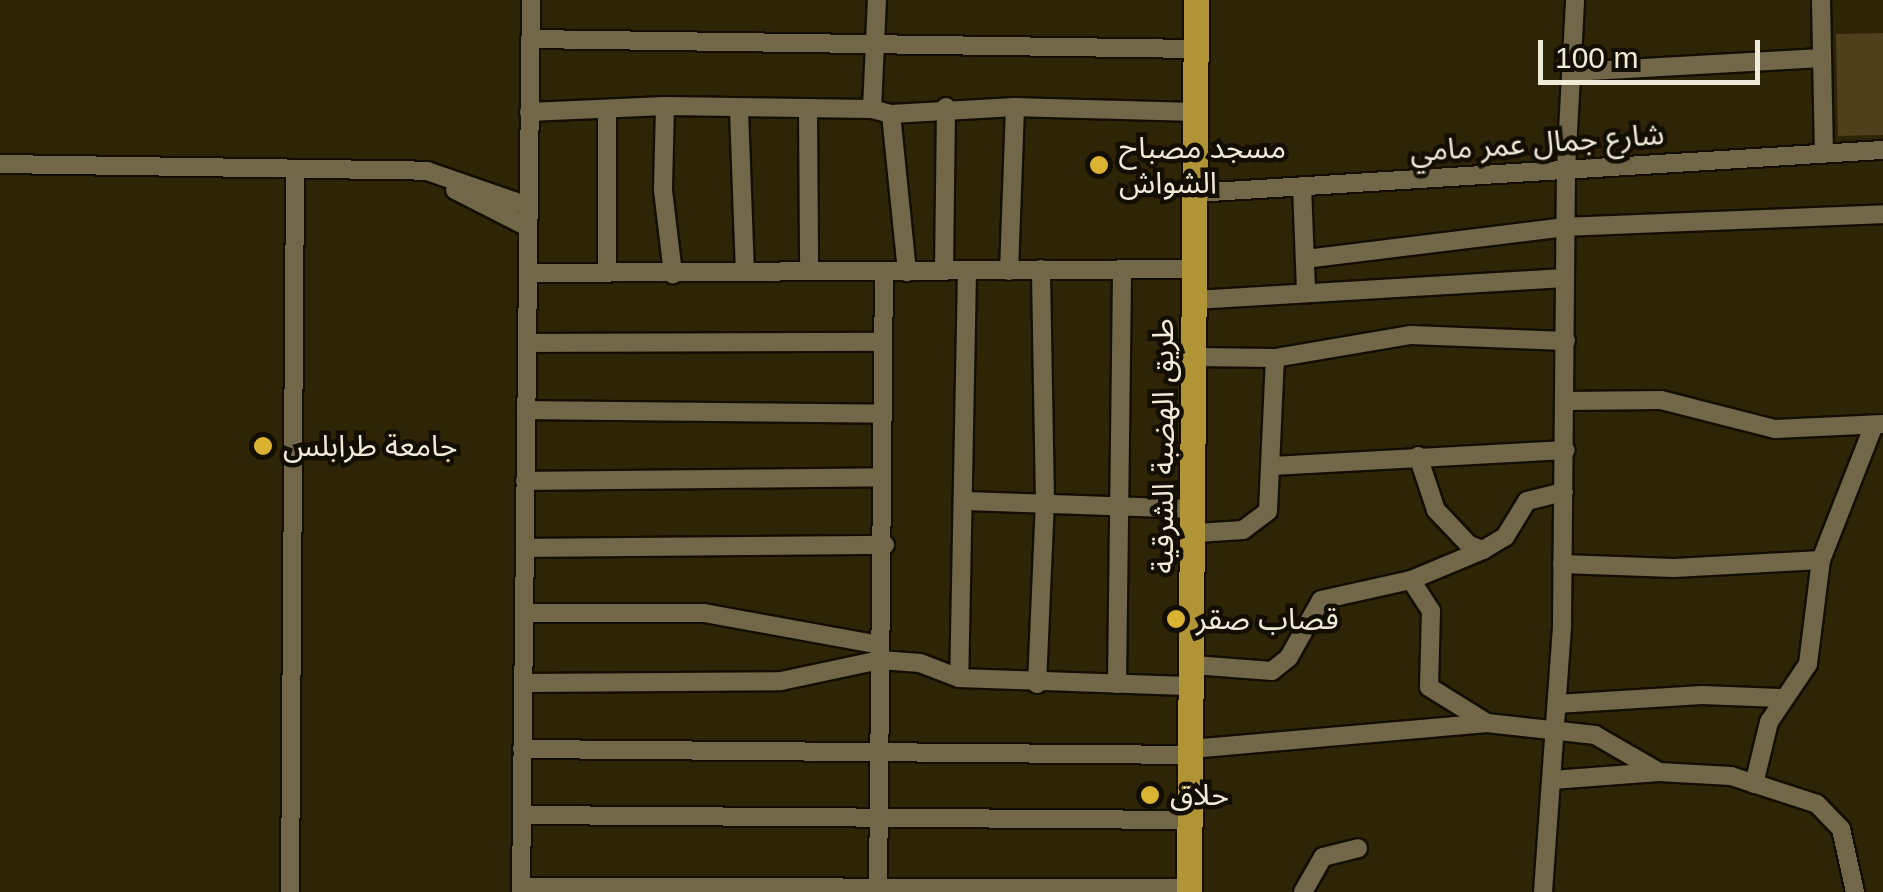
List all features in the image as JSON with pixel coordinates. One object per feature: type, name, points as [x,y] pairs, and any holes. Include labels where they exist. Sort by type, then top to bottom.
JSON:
[{"type":"main road","name":"طريق الهضبة الشرقية","points":[[1190,890],[1196,521],[1196,0]]},
{"type":"street","points":[[530,0],[521,890],[1190,890]]},
{"type":"street","points":[[877,0],[875,42],[882,111],[908,272]]},
{"type":"street","points":[[1543,892],[1562,564],[1566,450],[1564,227],[1575,0]]},
{"type":"street","points":[[1820,0],[1824,152]]},
{"type":"street","points":[[530,39],[1196,50]]},
{"type":"street","points":[[1572,72],[1822,58]]},
{"type":"street","points":[[529,112],[665,106],[882,111],[1015,106],[1196,112]]},
{"type":"street","points":[[665,106],[663,190],[673,274]]},
{"type":"street","points":[[1009,271],[1015,106]]},
{"type":"street","points":[[944,270],[946,107]]},
{"type":"street","points":[[808,109],[808,271]]},
{"type":"street","points":[[739,110],[745,271]]},
{"type":"street","points":[[607,111],[608,272]]},
{"type":"street","name":"شارع جمال عمر مامي","points":[[1195,193],[1883,150]]},
{"type":"street","points":[[0,164],[427,171],[528,206]]},
{"type":"street","points":[[290,892],[295,169]]},
{"type":"street","points":[[382,170],[469,194],[528,226]]},
{"type":"street","points":[[1302,186],[1306,290]]},
{"type":"street","points":[[1305,259],[1564,227],[1883,214]]},
{"type":"street","points":[[1118,684],[1122,268]]},
{"type":"street","points":[[528,274],[1195,269]]},
{"type":"street","points":[[1037,684],[1044,502],[1041,270]]},
{"type":"street","points":[[878,888],[876,750],[885,545],[884,272]]},
{"type":"street","points":[[959,678],[966,501],[967,272]]},
{"type":"street","points":[[1195,300],[1306,290],[1564,278]]},
{"type":"street","points":[[1194,358],[1275,358],[1411,336],[1566,341]]},
{"type":"street","points":[[527,342],[883,342]]},
{"type":"street","points":[[966,501],[1119,506],[1196,521],[1253,526],[1268,511],[1275,358]]},
{"type":"street","points":[[1566,401],[1661,400],[1775,430],[1879,424],[1822,560],[1808,664],[1780,698],[1754,784]]},
{"type":"street","points":[[526,410],[883,414]]},
{"type":"street","points":[[1272,466],[1566,450]]},
{"type":"street","points":[[1418,456],[1436,510],[1469,545],[1483,550]]},
{"type":"street","points":[[525,481],[882,477]]},
{"type":"street","points":[[524,613],[704,613],[920,663],[959,678],[1037,684],[1118,684],[1272,671],[1290,658],[1321,600],[1411,580],[1483,550],[1505,537],[1527,501],[1564,492]]},
{"type":"street","points":[[525,548],[885,545]]},
{"type":"street","points":[[1562,564],[1674,568],[1822,560]]},
{"type":"street","points":[[1411,580],[1432,611],[1428,686],[1487,723]]},
{"type":"street","points":[[523,683],[781,680],[880,653]]},
{"type":"street","points":[[1556,704],[1702,694],[1780,698]]},
{"type":"street","points":[[522,749],[1192,752],[1487,723],[1555,727],[1595,736],[1659,772]]},
{"type":"street","points":[[1552,780],[1659,772],[1731,776],[1818,804],[1841,829],[1855,892]]},
{"type":"street","points":[[522,815],[1191,820]]},
{"type":"street","points":[[1302,892],[1323,857],[1358,848]]},
{"type":"shaded area","points":[[1883,33],[1883,135],[1838,136],[1836,34]]},
{"type":"place","name":"مسجد مصباح الشواش","points":[[1099,165]]},
{"type":"place","name":"جامعة طرابلس","points":[[263,446]]},
{"type":"place","name":"قصاب صقر","points":[[1176,619]]},
{"type":"place","name":"حلاق","points":[[1150,795]]}]
